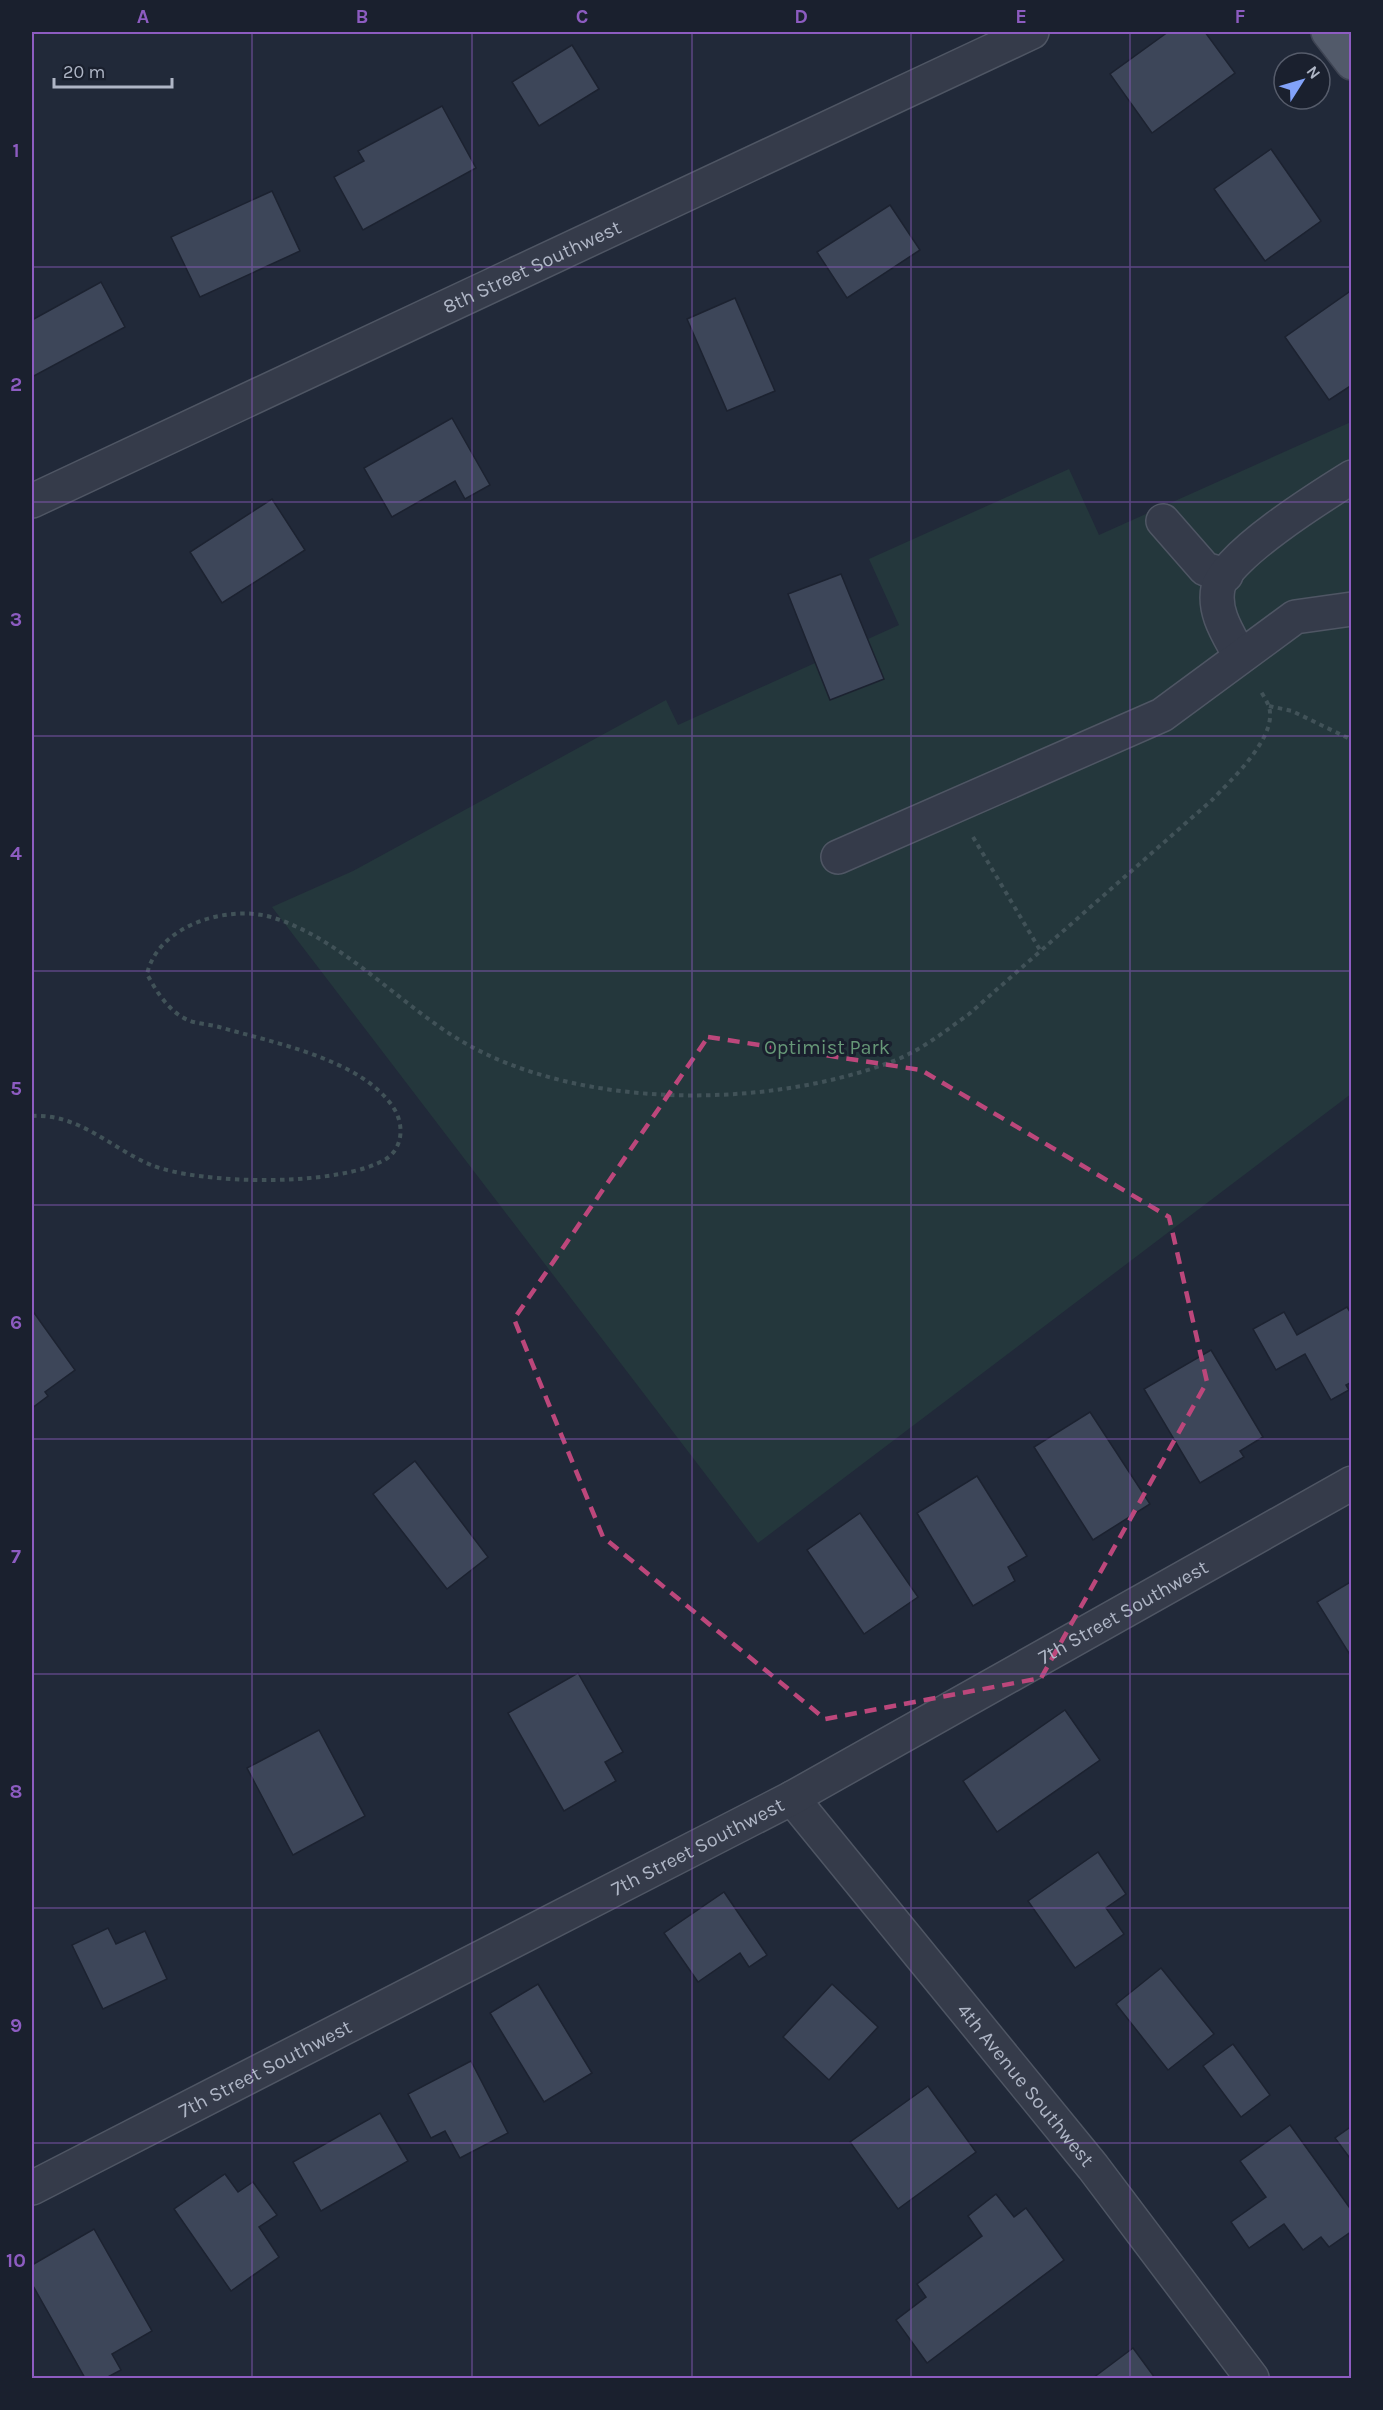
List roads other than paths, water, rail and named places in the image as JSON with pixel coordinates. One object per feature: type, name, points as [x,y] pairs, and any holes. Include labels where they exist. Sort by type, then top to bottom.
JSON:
[{"type":"main road","points":[[1328,32],[1352,63]]},
{"type":"street","name":"8th Street Southwest","points":[[32,501],[1032,32]]},
{"type":"street","points":[[1240,656],[1219,615],[1218,586],[1234,564],[1293,514],[1352,477]]},
{"type":"street","points":[[1163,521],[1205,569],[1226,575]]},
{"type":"street","points":[[838,857],[1162,715],[1295,617],[1352,609]]},
{"type":"street","name":"7th Street Southwest","points":[[32,2188],[792,1798],[1352,1483]]},
{"type":"street","name":"4th Avenue Southwest","points":[[792,1798],[1093,2167],[1252,2379]]},
{"type":"park label","name":"Optimist Park","points":[[827,1047]]}]
